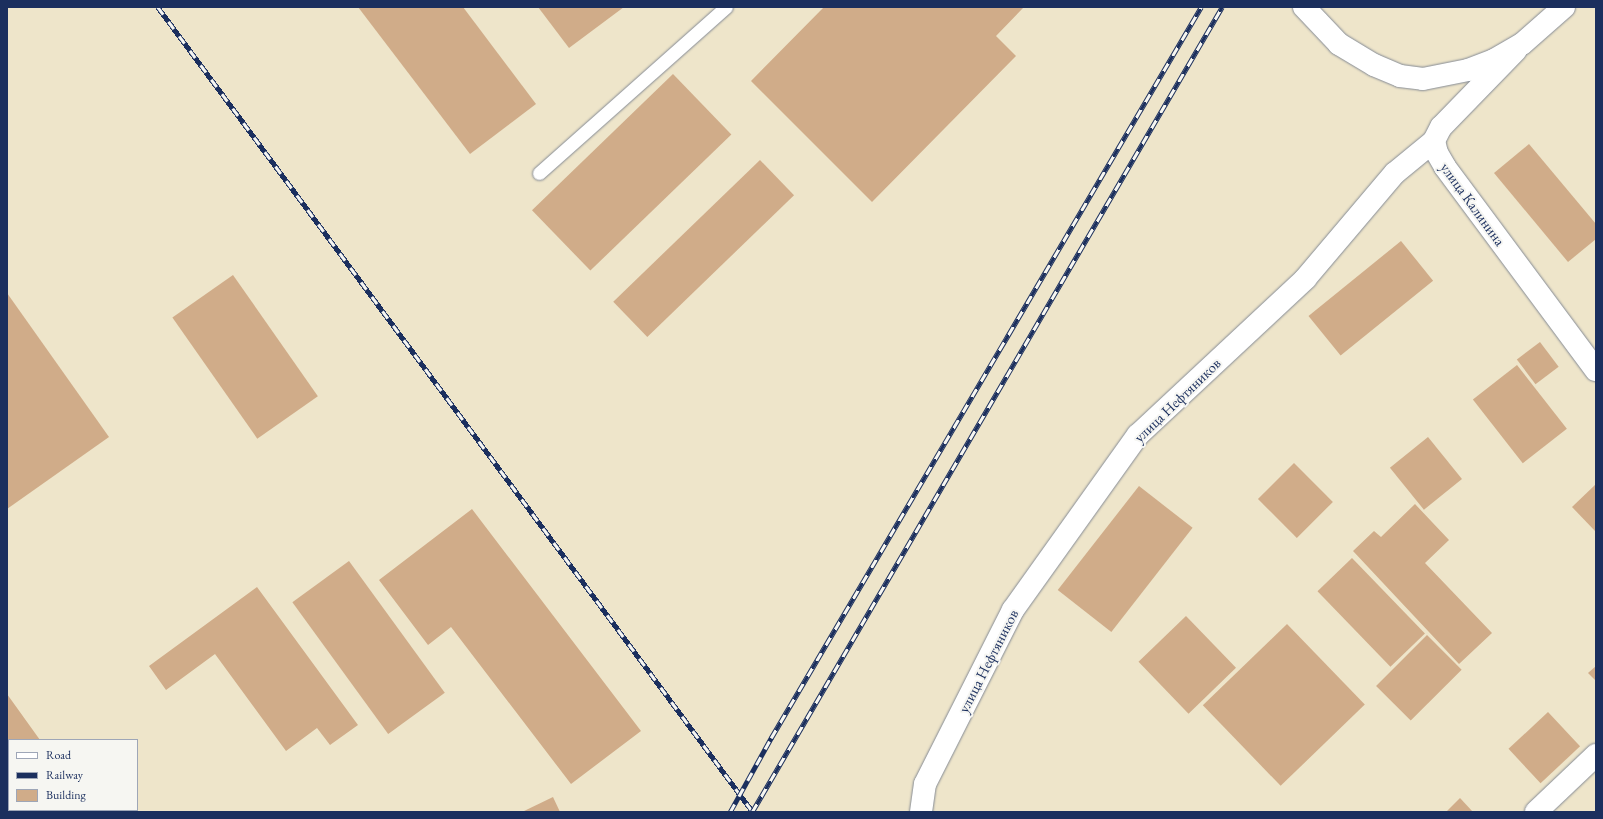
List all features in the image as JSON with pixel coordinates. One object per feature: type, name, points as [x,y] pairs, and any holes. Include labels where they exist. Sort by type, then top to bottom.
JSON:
[{"type":"street","points":[[1304,7],[1338,44],[1374,65],[1400,76],[1423,79],[1468,70],[1494,60],[1522,44]]},
{"type":"street","points":[[1434,141],[1441,127],[1522,44],[1564,7]]},
{"type":"street","name":"улица Калинина","points":[[1434,141],[1436,153],[1445,167],[1596,370]]},
{"type":"street","name":"улица Нефтяников","points":[[921,812],[925,784],[1013,610],[1138,435],[1306,279],[1395,173],[1434,141]]},
{"type":"street","points":[[1536,812],[1596,756]]},
{"type":"lane","points":[[539,173],[726,7]]},
{"type":"building","points":[[358,7],[463,7],[536,104],[470,154]]},
{"type":"building","points":[[538,7],[624,7],[569,48]]},
{"type":"building","points":[[824,7],[1024,7],[996,36],[1016,56],[872,202],[751,81]]},
{"type":"building","points":[[673,74],[731,134],[590,271],[532,210]]},
{"type":"building","points":[[1529,144],[1596,224],[1596,239],[1568,262],[1494,173]]},
{"type":"building","points":[[760,160],[794,195],[647,337],[613,302]]},
{"type":"building","points":[[1401,241],[1433,281],[1341,356],[1309,316]]},
{"type":"building","points":[[233,275],[318,396],[257,439],[172,317]]},
{"type":"building","points":[[7,293],[109,437],[7,509]]},
{"type":"building","points":[[1540,342],[1559,367],[1535,384],[1517,359]]},
{"type":"building","points":[[1517,365],[1567,429],[1523,463],[1473,399]]},
{"type":"building","points":[[1428,437],[1462,479],[1424,510],[1390,468]]},
{"type":"building","points":[[1294,463],[1333,502],[1297,538],[1258,499]]},
{"type":"building","points":[[1596,484],[1596,532],[1572,507]]},
{"type":"building","points":[[1139,486],[1193,528],[1111,632],[1058,590]]},
{"type":"building","points":[[1415,504],[1449,540],[1425,563],[1492,633],[1459,664],[1353,551],[1374,531],[1381,537]]},
{"type":"building","points":[[472,509],[641,731],[571,784],[451,627],[428,645],[379,580]]},
{"type":"building","points":[[1352,558],[1425,634],[1390,667],[1317,591]]},
{"type":"building","points":[[349,561],[445,693],[388,734],[292,602]]},
{"type":"building","points":[[257,587],[358,725],[330,745],[317,728],[286,751],[215,654],[166,690],[149,666]]},
{"type":"building","points":[[1186,616],[1236,668],[1189,714],[1139,662]]},
{"type":"building","points":[[1287,624],[1365,705],[1281,786],[1203,705]]},
{"type":"building","points":[[1427,635],[1462,670],[1411,721],[1376,686]]},
{"type":"building","points":[[1596,666],[1596,681],[1588,673]]},
{"type":"building","points":[[7,694],[39,739],[8,739],[7,774]]},
{"type":"building","points":[[1548,712],[1580,746],[1541,783],[1509,749]]},
{"type":"building","points":[[553,797],[560,812],[522,812]]},
{"type":"building","points":[[1460,798],[1473,812],[1446,812]]},
{"type":"railway","points":[[158,7],[753,812]]},
{"type":"railway","points":[[730,812],[771,738],[1201,7]]},
{"type":"railway","points":[[752,812],[1222,7]]}]
